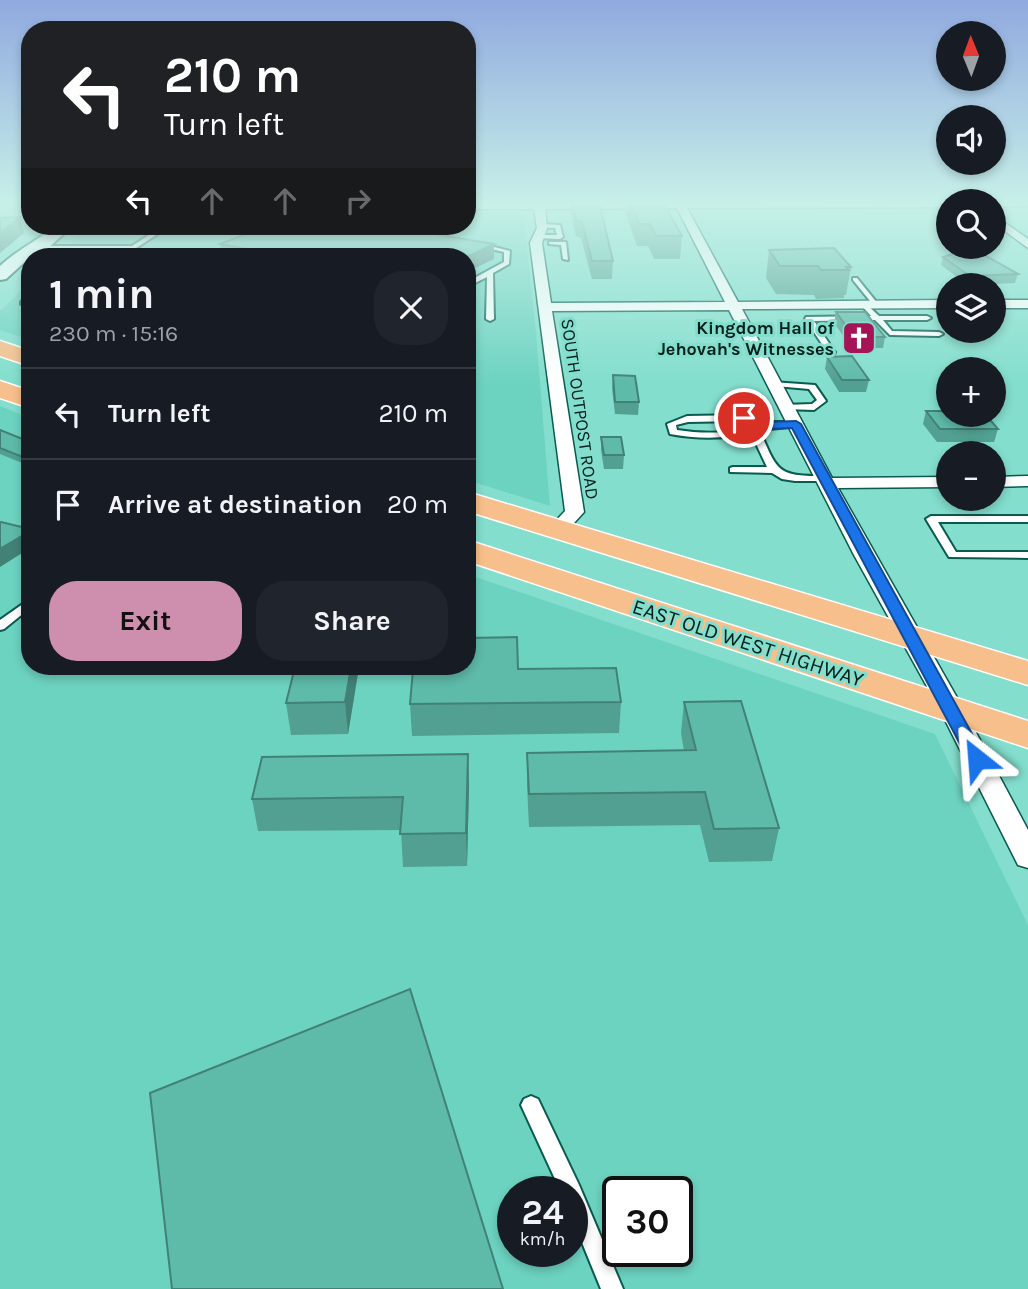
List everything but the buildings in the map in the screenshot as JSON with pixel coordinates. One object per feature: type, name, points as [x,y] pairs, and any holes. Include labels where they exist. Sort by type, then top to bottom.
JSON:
[{"type":"main road","points":[[0,275],[14,262]]},
{"type":"main road","points":[[0,292],[21,271]]},
{"type":"main road","points":[[0,348],[21,356]]},
{"type":"main road","points":[[0,389],[21,397]]},
{"type":"main road","points":[[476,504],[1028,673]]},
{"type":"main road","name":"EAST OLD WEST HIGHWAY","points":[[476,553],[1028,735]]},
{"type":"street","name":"SOUTH OUTPOST ROAD","points":[[541,262],[545,307],[575,512],[558,529]]},
{"type":"street","points":[[711,262],[826,481],[952,710],[1028,857]]},
{"type":"street","points":[[1006,304],[1028,304]]},
{"type":"street","points":[[545,307],[734,306],[873,309],[936,305]]},
{"type":"street","points":[[826,481],[936,482]]},
{"type":"street","points":[[1006,482],[1028,481]]},
{"type":"lane","points":[[476,280],[507,262]]},
{"type":"lane","points":[[490,273],[490,319]]},
{"type":"lane","points":[[476,279],[481,278]]},
{"type":"lane","points":[[855,279],[890,333],[936,334]]},
{"type":"lane","points":[[758,353],[831,352],[809,319],[873,309],[927,318]]},
{"type":"lane","points":[[775,384],[812,387],[822,401],[814,407],[787,408]]},
{"type":"lane","points":[[767,425],[755,431],[679,433],[673,432],[671,424],[687,419],[744,418],[767,425],[796,424]]},
{"type":"lane","points":[[755,431],[773,470]]},
{"type":"lane","points":[[733,470],[773,470],[788,478],[826,481]]},
{"type":"lane","points":[[1028,519],[931,519],[953,555],[1028,555]]},
{"type":"lane","points":[[0,626],[21,609]]},
{"type":"lane","points":[[531,1105],[565,1176]]},
{"type":"lane","points":[[588,1230],[612,1289]]},
{"type":"shaded area","points":[[476,262],[529,262],[550,506],[476,483]]},
{"type":"shaded area","points":[[21,291],[21,337],[0,330],[0,311]]},
{"type":"shaded area","points":[[0,406],[21,414],[21,675],[476,675],[476,577],[935,734],[1028,925],[1028,1289],[0,1289]]},
{"type":"place","name":"Kingdom Hall of Jehovah's Witnesses","points":[[859,338]]},
{"type":"route","points":[[744,418],[767,425],[796,424],[864,555],[977,759]]}]
